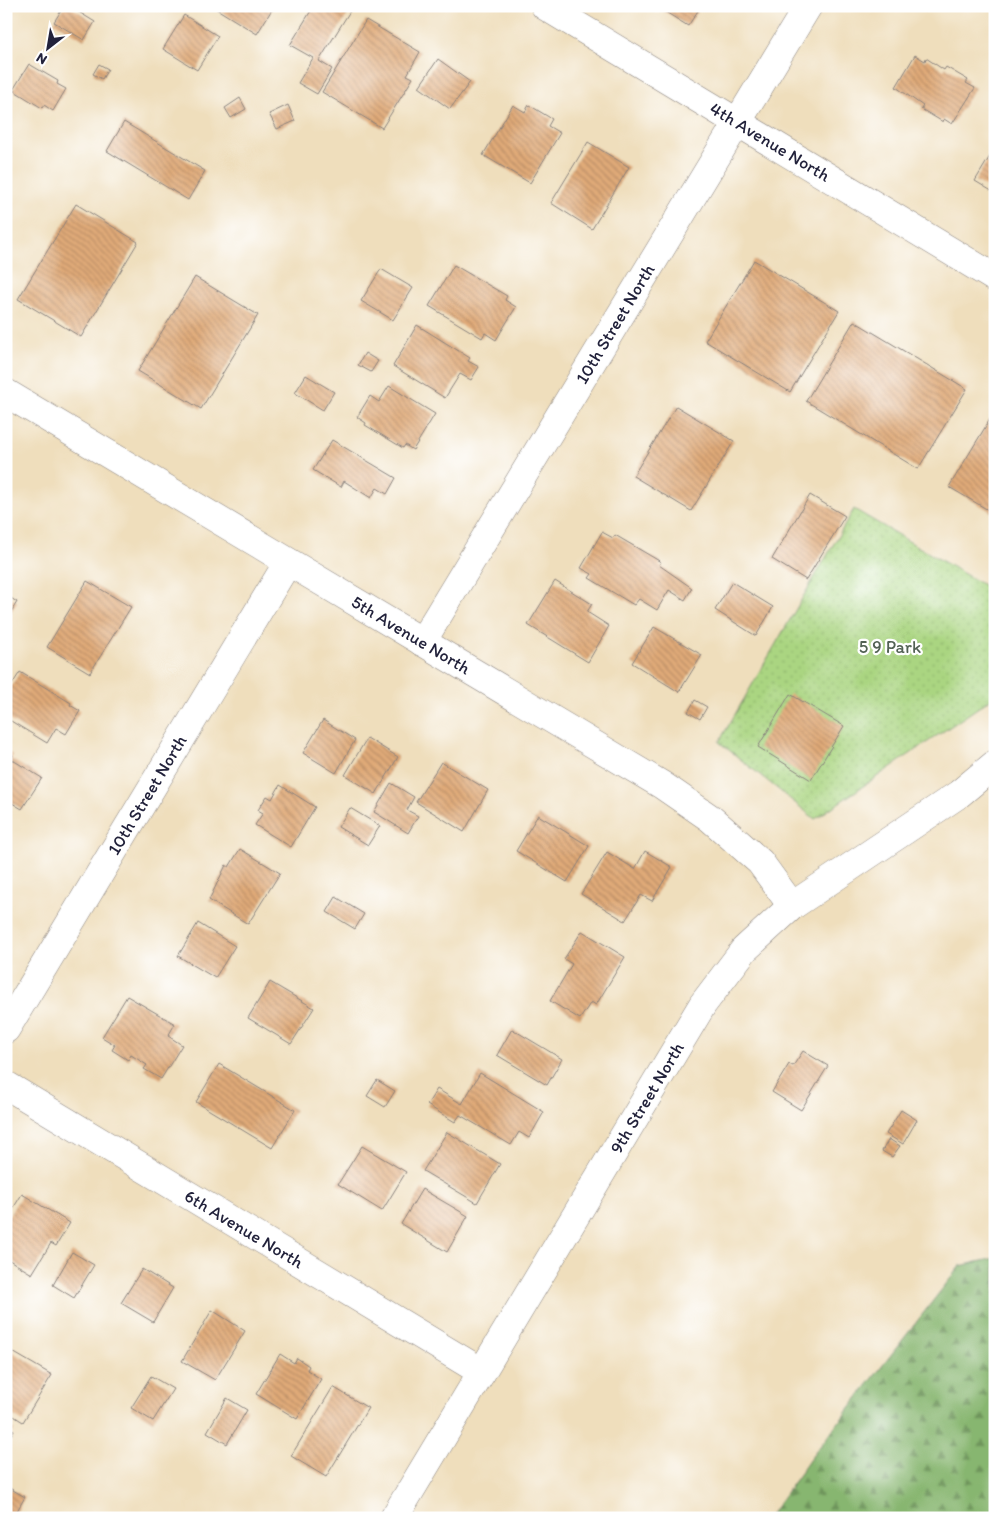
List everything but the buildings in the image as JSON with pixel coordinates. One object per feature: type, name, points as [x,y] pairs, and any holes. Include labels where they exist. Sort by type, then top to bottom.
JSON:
[{"type":"street","name":"4th Avenue North","points":[[545,6],[995,278]]},
{"type":"street","name":"10th Street North","points":[[422,642],[808,6]]},
{"type":"street","name":"5th Avenue North","points":[[6,393],[662,785],[710,818],[760,862],[792,906]]},
{"type":"street","name":"10th Street North","points":[[6,1028],[288,562]]},
{"type":"street","name":"9th Street North","points":[[394,1518],[703,1004],[744,950],[792,906],[959,794],[995,764]]},
{"type":"street","name":"6th Avenue North","points":[[6,1085],[482,1372]]},
{"type":"green space","name":"5 9 Park","points":[[854,509],[995,592],[995,696],[815,819],[719,742]]},
{"type":"green space","points":[[995,1258],[995,1518],[768,1518],[810,1459],[960,1266]]}]
